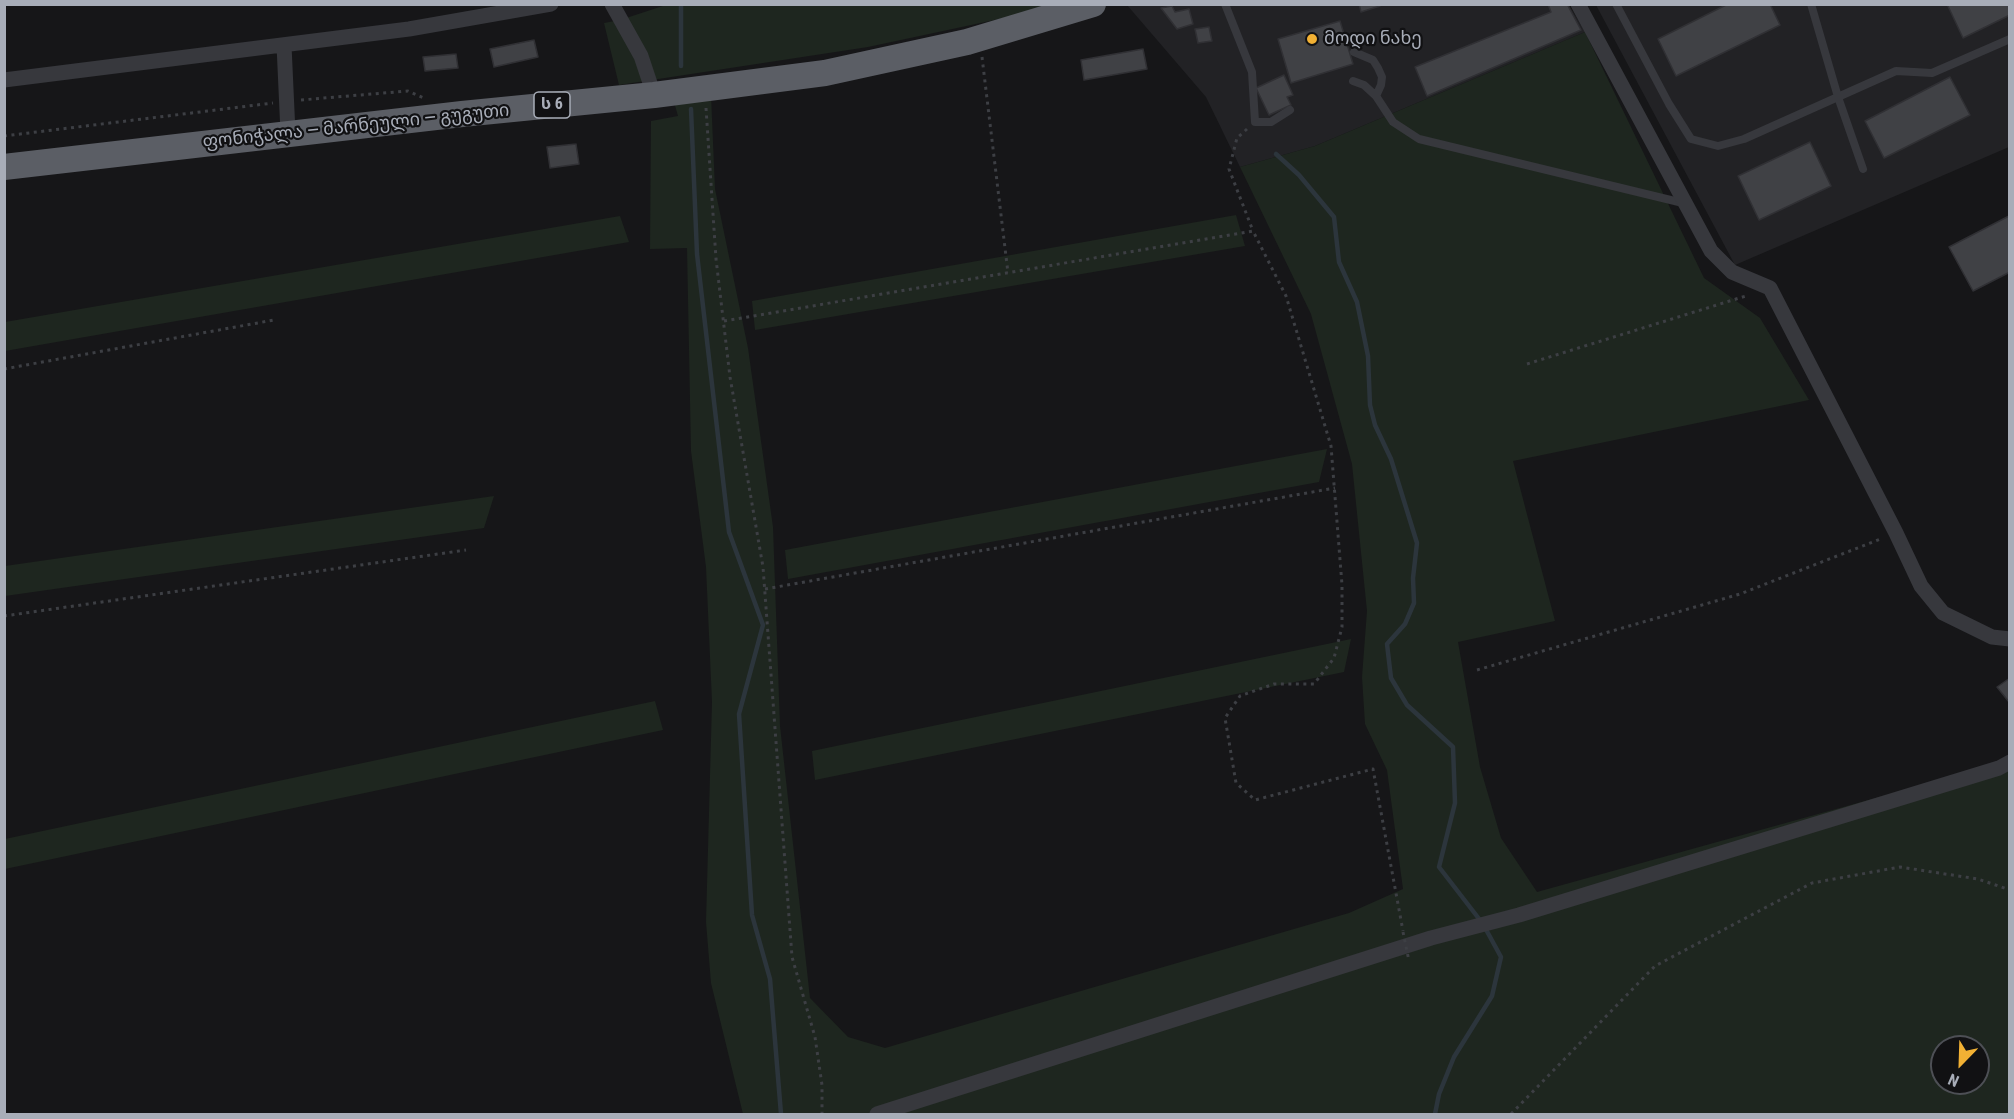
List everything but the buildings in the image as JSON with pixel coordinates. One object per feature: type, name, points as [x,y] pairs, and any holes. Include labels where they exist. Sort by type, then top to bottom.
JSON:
[{"type":"highway","name":"ფონიჭალა — მარნეული — გუგუთი","points":[[4,168],[288,134],[654,95],[825,73],[980,39],[1076,7]]},
{"type":"street","points":[[4,80],[410,29],[551,4]]},
{"type":"street","points":[[612,4],[641,56],[654,95]]},
{"type":"street","points":[[1578,4],[1711,251],[1732,272],[1770,288],[1921,586],[1943,613],[1992,637],[2010,639]]},
{"type":"street","points":[[284,45],[288,134]]},
{"type":"street","points":[[877,1114],[1431,939],[1519,915],[1999,768],[2010,762]]},
{"type":"lane","points":[[1226,4],[1252,72],[1255,122],[1271,122],[1290,110]]},
{"type":"lane","points":[[1616,4],[1669,104],[1692,139],[1718,146],[1736,141],[1896,71],[1932,73],[2010,39]]},
{"type":"lane","points":[[1810,4],[1863,169]]},
{"type":"lane","points":[[1354,52],[1373,60],[1378,68],[1382,77],[1376,96]]},
{"type":"lane","points":[[1353,81],[1364,85],[1376,96],[1393,122],[1419,139],[1685,203]]},
{"type":"path","points":[[980,39],[1008,273]]},
{"type":"path","points":[[705,89],[716,260],[730,377],[762,556],[792,957],[815,1037],[822,1085],[822,1114]]},
{"type":"path","points":[[4,136],[287,101],[408,91],[430,100]]},
{"type":"path","points":[[1255,122],[1237,138],[1229,169],[1253,231],[1286,296],[1331,446],[1342,585],[1342,627],[1334,658],[1314,684],[1274,684],[1240,696],[1225,718],[1236,783],[1255,800],[1373,769],[1409,961]]},
{"type":"path","points":[[724,321],[1253,231]]},
{"type":"path","points":[[1527,364],[1770,288]]},
{"type":"path","points":[[4,369],[274,320]]},
{"type":"path","points":[[765,589],[1335,488]]},
{"type":"path","points":[[1477,670],[1740,594],[1896,533]]},
{"type":"path","points":[[4,616],[466,550]]},
{"type":"path","points":[[1511,1114],[1655,966],[1812,883],[1900,867],[1978,879],[2010,890]]},
{"type":"shaded area","points":[[669,4],[1059,5],[868,47],[619,85],[604,23]]},
{"type":"shaded area","points":[[1127,5],[1569,5],[1585,32],[1315,146],[1240,167],[1206,97]]},
{"type":"shaded area","points":[[1596,5],[2009,5],[2009,147],[1735,265]]},
{"type":"shaded area","points":[[1585,32],[1704,278],[1760,318],[1809,400],[1513,461],[1555,621],[1458,642],[1480,767],[1501,838],[1537,892],[2009,761],[2009,1114],[743,1114],[711,983],[706,922],[712,702],[706,567],[691,451],[687,248],[650,249],[651,121],[678,116],[674,102],[711,95],[715,189],[748,348],[773,527],[780,726],[810,998],[848,1037],[885,1048],[1349,913],[1403,889],[1387,770],[1365,724],[1362,677],[1367,611],[1352,464],[1311,314],[1240,167],[1315,146]]},
{"type":"shaded area","points":[[1236,215],[1245,246],[755,330],[752,301]]},
{"type":"shaded area","points":[[620,216],[629,242],[5,351],[5,322]]},
{"type":"shaded area","points":[[1327,449],[1319,482],[788,579],[785,550]]},
{"type":"shaded area","points":[[494,496],[484,528],[5,596],[5,566]]},
{"type":"shaded area","points":[[1351,639],[1344,672],[815,780],[812,751]]},
{"type":"shaded area","points":[[655,701],[663,730],[5,869],[5,839]]},
{"type":"waterway","points":[[681,4],[681,66]]},
{"type":"waterway","points":[[691,109],[697,254],[729,532],[763,625],[739,714],[752,915],[770,979],[781,1114]]},
{"type":"waterway","points":[[1276,154],[1299,175],[1334,217],[1339,262],[1357,302],[1368,356],[1370,405],[1375,425],[1391,459],[1417,543],[1413,578],[1414,603],[1405,624],[1387,644],[1391,678],[1407,705],[1453,747],[1455,803],[1439,867],[1483,924],[1501,957],[1492,996],[1454,1057],[1439,1094],[1435,1114]]},
{"type":"place","name":"მოდი ნახე","points":[[1312,39]]}]
